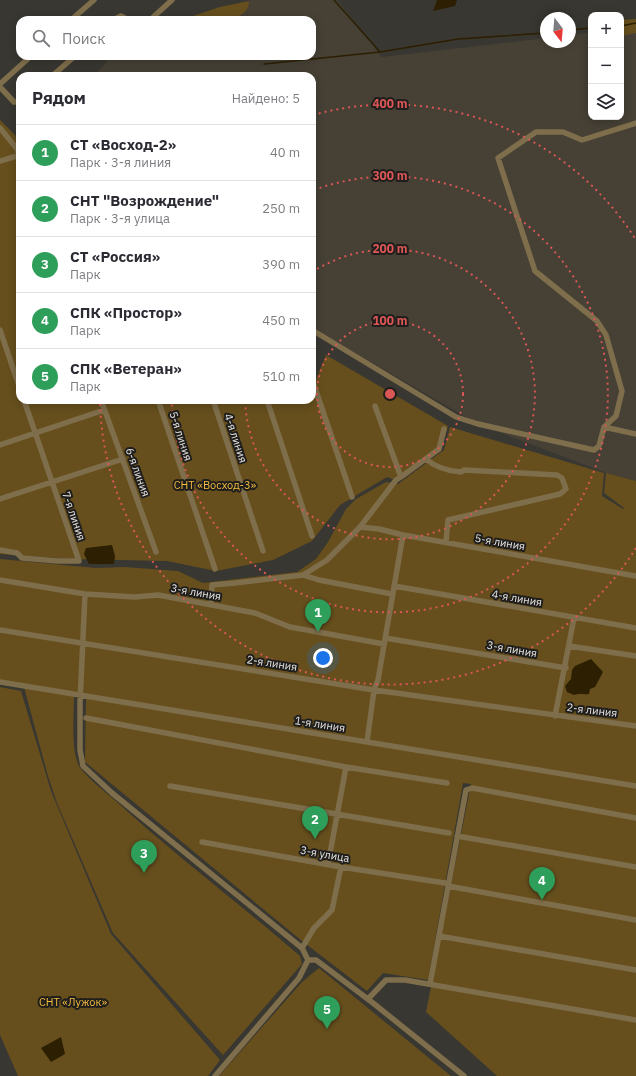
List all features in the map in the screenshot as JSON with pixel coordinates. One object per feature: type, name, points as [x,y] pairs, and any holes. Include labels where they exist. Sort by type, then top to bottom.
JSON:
[{"type":"street","points":[[76,16],[94,0]]},
{"type":"street","points":[[154,16],[172,0]]},
{"type":"street","points":[[16,102],[14,102],[0,85],[4,79],[26,60]]},
{"type":"street","points":[[57,72],[70,60]]},
{"type":"street","points":[[316,332],[456,417],[478,424],[594,450],[599,446],[604,427],[616,416],[622,392],[606,335],[597,321],[535,271],[498,158],[536,132],[563,132],[582,140],[636,123]]},
{"type":"street","points":[[0,128],[16,150]]},
{"type":"street","points":[[0,160],[16,157]]},
{"type":"street","points":[[0,330],[16,378]]},
{"type":"street","points":[[316,392],[352,497]]},
{"type":"street","name":"7-я линия","points":[[0,550],[17,553],[22,558],[79,561],[25,404]]},
{"type":"street","name":"6-я линия","points":[[102,404],[156,552]]},
{"type":"street","name":"5-я линия","points":[[159,404],[215,569]]},
{"type":"street","name":"4-я линия","points":[[214,404],[263,552]]},
{"type":"street","points":[[267,404],[312,536]]},
{"type":"street","points":[[375,406],[399,478]]},
{"type":"street","points":[[0,445],[104,410]]},
{"type":"street","points":[[604,427],[636,434]]},
{"type":"street","points":[[211,605],[212,584],[235,584],[303,575],[327,560],[360,527],[399,478],[426,460],[439,449],[444,429]]},
{"type":"street","points":[[0,499],[123,459]]},
{"type":"street","points":[[426,460],[439,468],[455,472],[461,472],[464,470],[558,475],[565,483],[566,489],[560,494],[448,520],[446,542]]},
{"type":"street","name":"5-я линия","points":[[360,527],[379,529],[403,535],[636,576]]},
{"type":"street","points":[[367,742],[374,690],[378,680],[403,535]]},
{"type":"street","points":[[303,575],[319,580],[392,594]]},
{"type":"street","name":"3-я линия","points":[[0,580],[85,594],[135,597],[158,595],[255,613],[290,627],[566,668]]},
{"type":"street","name":"4-я линия","points":[[394,586],[636,628]]},
{"type":"street","points":[[85,594],[82,642],[80,750],[83,766],[302,948],[308,960]]},
{"type":"street","points":[[555,716],[566,668],[574,618]]},
{"type":"street","name":"2-я линия","points":[[0,630],[374,690],[636,726]]},
{"type":"street","points":[[570,646],[636,656]]},
{"type":"street","name":"1-я линия","points":[[0,682],[81,694],[636,786]]},
{"type":"street","points":[[86,718],[346,767],[447,783]]},
{"type":"street","points":[[328,864],[346,767]]},
{"type":"street","points":[[170,786],[449,833]]},
{"type":"street","points":[[430,984],[439,936],[446,884],[466,790],[472,788],[636,818]]},
{"type":"street","points":[[457,836],[636,867]]},
{"type":"street","name":"3-я улица","points":[[202,842],[446,884],[636,920]]},
{"type":"street","points":[[302,948],[314,928],[332,910],[341,867]]},
{"type":"street","points":[[439,936],[636,970]]},
{"type":"street","points":[[308,960],[316,960],[368,999],[464,1076]]},
{"type":"street","points":[[215,1076],[299,978],[308,960]]},
{"type":"street","points":[[368,999],[386,980],[405,980],[636,1020]]},
{"type":"shaded area","points":[[251,0],[337,0],[382,57],[540,39],[540,48],[576,48],[576,34],[588,32],[588,120],[624,120],[624,28],[636,26],[636,481],[606,473],[478,424],[316,330],[316,72],[98,72],[108,60],[316,60],[316,16],[200,16]]},
{"type":"shaded area","points":[[437,0],[457,0],[455,6],[433,11]]},
{"type":"shaded area","points":[[112,545],[115,556],[114,564],[89,564],[84,554],[86,548]]},
{"type":"shaded area","points":[[591,659],[603,672],[595,687],[590,689],[589,694],[574,695],[567,692],[565,686],[571,679],[572,670],[575,666]]},
{"type":"shaded area","points":[[61,1037],[65,1054],[51,1062],[41,1048]]},
{"type":"green space","points":[[249,1],[247,9],[238,16],[193,16],[220,7]]},
{"type":"green space","points":[[636,19],[636,33],[624,35],[624,20]]},
{"type":"green space","name":"СНТ «Восход-3»","points":[[0,120],[15,135],[16,138],[16,404],[316,404],[316,379],[326,355],[448,426],[441,451],[398,481],[387,477],[340,505],[312,541],[273,560],[216,571],[167,561],[72,559],[0,554]]},
{"type":"green space","points":[[450,427],[604,473],[602,496],[623,509],[624,508],[604,493],[606,473],[636,481],[636,784],[0,681],[0,559],[96,568],[125,567],[178,571],[203,583],[297,572],[316,559],[328,542],[346,509],[356,499],[386,482],[398,484],[444,450]]},
{"type":"green space","name":"СНТ «Лужок»","points":[[0,687],[21,691],[51,791],[111,934],[220,1060],[208,1076],[18,1076],[0,1035]]},
{"type":"green space","points":[[24,687],[74,695],[74,748],[78,764],[85,773],[162,842],[300,956],[302,964],[223,1055],[113,933],[57,803],[48,776]]},
{"type":"green space","points":[[86,698],[636,787],[636,1076],[497,1076],[426,1012],[471,784],[463,783],[428,980],[383,973],[367,991],[302,941],[85,762]]},
{"type":"green space","points":[[319,968],[451,1076],[219,1076],[302,982]]},
{"type":"waterway","points":[[334,0],[380,52]]},
{"type":"waterway","points":[[624,25],[636,23]]},
{"type":"waterway","points":[[576,29],[588,28]]},
{"type":"waterway","points":[[316,59],[380,52],[458,39],[540,33]]},
{"type":"waterway","points":[[264,64],[303,60]]},
{"type":"place","name":"СТ «Восход-2»","points":[[318,632]]},
{"type":"place","name":"СНТ \"Возрождение\"","points":[[315,839]]},
{"type":"place","name":"СТ «Россия»","points":[[144,873]]},
{"type":"place","name":"СПК «Простор»","points":[[542,900]]},
{"type":"place","name":"СПК «Ветеран»","points":[[327,1029]]}]
